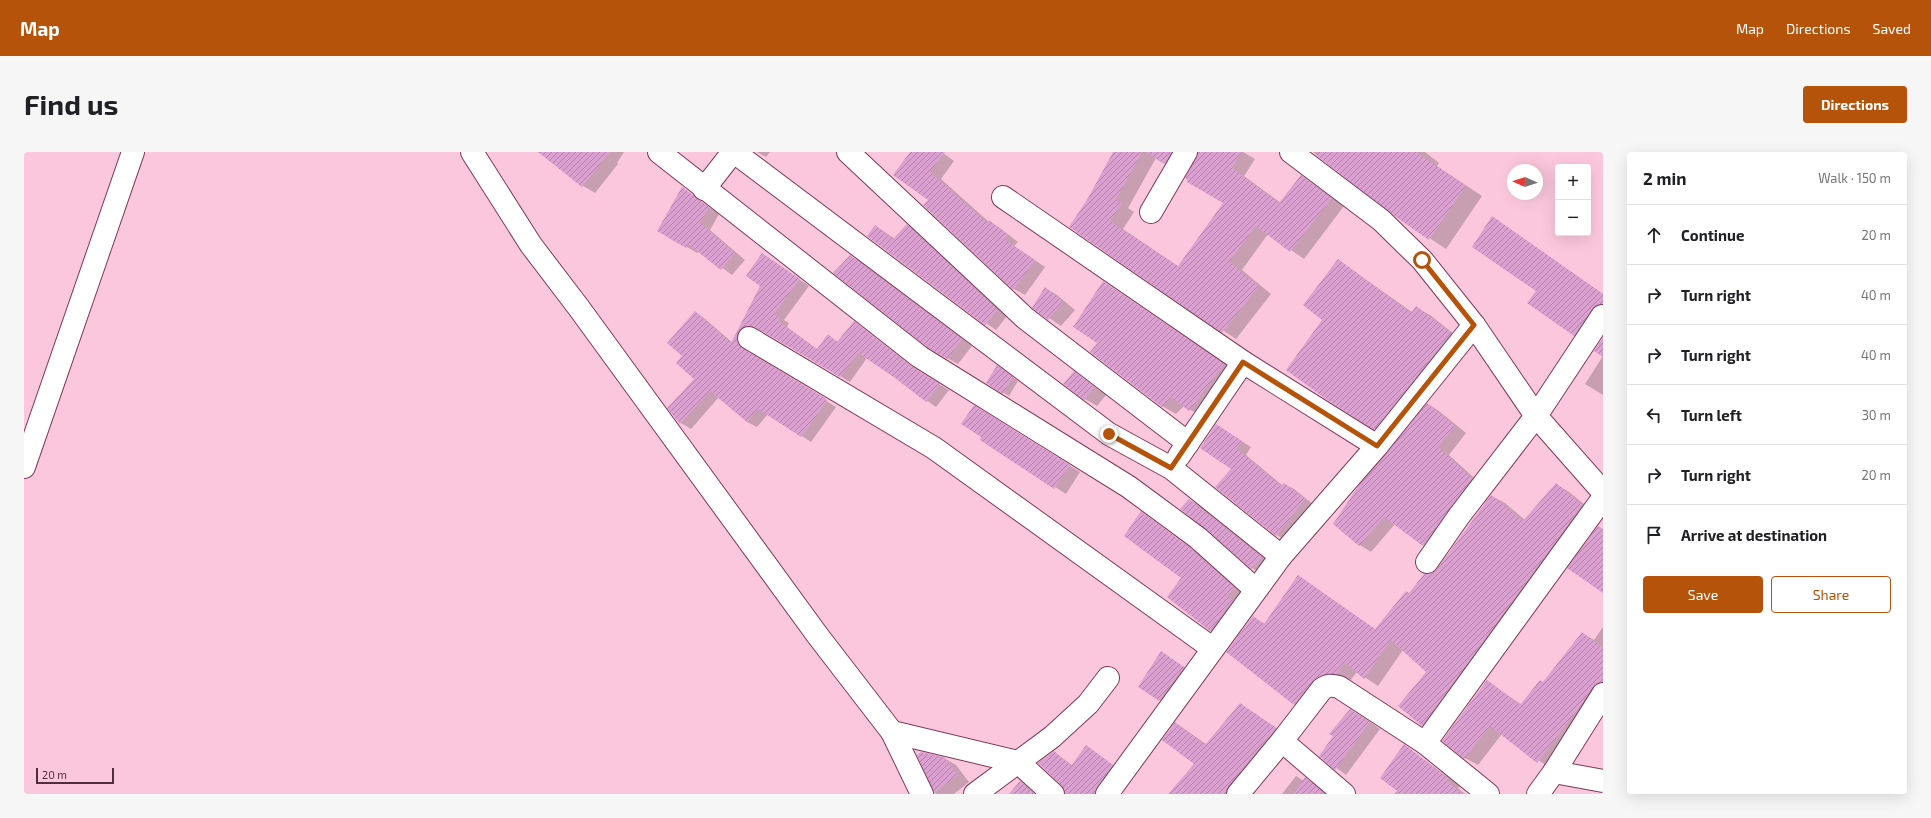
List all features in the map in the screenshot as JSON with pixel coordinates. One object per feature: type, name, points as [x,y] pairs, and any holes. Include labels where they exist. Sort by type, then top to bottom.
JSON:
[{"type":"street","points":[[24,467],[133,152]]},
{"type":"street","points":[[472,152],[530,245],[579,308],[818,636],[892,732],[922,794]]},
{"type":"street","points":[[659,152],[704,189],[920,357],[1129,487],[1198,538],[1255,590]]},
{"type":"street","points":[[704,189],[733,152],[1109,434],[1171,468],[1281,556]]},
{"type":"street","points":[[848,152],[1025,318],[1188,444]]},
{"type":"street","points":[[1151,212],[1186,152]]},
{"type":"street","points":[[1291,152],[1382,220],[1422,260],[1474,325],[1536,416],[1603,492]]},
{"type":"street","points":[[1003,197],[1243,362],[1377,446]]},
{"type":"street","points":[[1427,562],[1459,516],[1536,416],[1602,316]]},
{"type":"street","points":[[1107,794],[1212,648],[1281,556],[1377,446],[1474,325]]},
{"type":"street","points":[[749,338],[934,448],[1212,648]]},
{"type":"street","points":[[1171,468],[1243,362]]},
{"type":"street","points":[[1425,742],[1603,498]]},
{"type":"street","points":[[975,794],[1052,737],[1088,704],[1108,678]]},
{"type":"street","points":[[1238,794],[1282,741],[1322,688],[1333,685],[1339,687],[1425,742],[1488,794]]},
{"type":"street","points":[[1538,794],[1554,772],[1603,694]]},
{"type":"street","points":[[892,732],[1018,762],[1053,794]]},
{"type":"street","points":[[1282,741],[1344,794]]},
{"type":"street","points":[[1554,772],[1603,781]]},
{"type":"building","points":[[538,152],[610,152],[582,187]]},
{"type":"building","points":[[910,152],[945,152],[930,172],[987,223],[989,220],[1008,235],[1004,239],[1035,260],[1013,290],[923,205],[928,200],[893,175]]},
{"type":"building","points":[[1113,152],[1142,152],[1116,200],[1122,204],[1110,221],[1178,266],[1223,203],[1187,182],[1188,180],[1185,178],[1198,152],[1241,152],[1232,168],[1279,203],[1301,175],[1332,198],[1290,252],[1256,226],[1229,262],[1259,286],[1222,333],[1069,227],[1088,198]]},
{"type":"building","points":[[1145,152],[1172,152],[1164,164]]},
{"type":"building","points":[[1319,152],[1416,152],[1466,186],[1429,240],[1396,217],[1316,155]]},
{"type":"building","points":[[682,187],[709,207],[700,223],[735,253],[721,270],[688,244],[686,248],[657,231]]},
{"type":"building","points":[[1492,216],[1603,294],[1603,304],[1597,305],[1592,309],[1574,336],[1527,303],[1536,291],[1472,247]]},
{"type":"building","points":[[907,224],[998,310],[985,325],[867,236],[875,225],[893,239]]},
{"type":"building","points":[[762,253],[800,279],[774,314],[780,317],[778,321],[817,349],[828,334],[837,342],[854,321],[912,367],[940,384],[926,402],[894,377],[858,353],[840,377],[755,327],[749,326],[743,327],[738,332],[738,344],[742,348],[825,398],[827,401],[801,437],[758,409],[747,422],[710,391],[680,424],[667,408],[694,379],[676,363],[682,356],[667,343],[695,311],[731,343],[760,286],[746,276]]},
{"type":"building","points":[[850,255],[962,339],[947,359],[927,347],[833,273]]},
{"type":"building","points":[[1338,259],[1411,313],[1416,306],[1451,333],[1374,430],[1326,399],[1286,370],[1322,320],[1303,305]]},
{"type":"building","points":[[1103,281],[1224,364],[1189,411],[1171,397],[1162,407],[1090,352],[1097,343],[1073,327]]},
{"type":"building","points":[[1045,287],[1063,302],[1048,320],[1032,308]]},
{"type":"building","points":[[1603,337],[1603,357],[1594,351]]},
{"type":"building","points":[[997,365],[1013,377],[1003,394],[986,383]]},
{"type":"building","points":[[1074,371],[1094,387],[1084,400],[1063,384]]},
{"type":"building","points":[[1427,403],[1455,426],[1438,447],[1472,478],[1423,546],[1384,517],[1359,546],[1333,524],[1359,485]]},
{"type":"building","points":[[974,405],[1070,465],[1054,489],[980,440],[981,437],[961,424]]},
{"type":"building","points":[[1216,424],[1242,441],[1237,449],[1281,486],[1284,483],[1305,499],[1276,536],[1215,487],[1231,469],[1200,448]]},
{"type":"building","points":[[1556,483],[1582,505],[1422,726],[1398,706],[1426,672],[1391,640],[1364,679],[1345,663],[1336,674],[1326,674],[1315,678],[1294,705],[1226,652],[1253,616],[1264,624],[1298,575],[1375,629],[1406,591],[1409,593],[1424,574],[1432,573],[1437,569],[1491,495],[1523,521]]},
{"type":"building","points":[[1189,499],[1262,557],[1251,569],[1206,529],[1180,509]]},
{"type":"building","points":[[1141,511],[1190,548],[1235,588],[1227,596],[1233,600],[1210,631],[1167,597],[1181,578],[1124,536]]},
{"type":"building","points":[[1598,526],[1603,529],[1603,593],[1567,568]]},
{"type":"building","points":[[1582,632],[1603,648],[1603,682],[1597,683],[1592,687],[1581,705],[1537,763],[1490,726],[1464,759],[1442,741],[1487,680],[1520,705],[1540,680],[1543,682]]},
{"type":"building","points":[[1161,651],[1184,667],[1159,701],[1138,687]]},
{"type":"building","points":[[1240,703],[1276,728],[1228,786],[1226,794],[1168,794],[1194,764],[1162,740],[1175,722],[1205,745]]},
{"type":"building","points":[[1350,709],[1370,722],[1335,770],[1319,756],[1333,736],[1329,734]]},
{"type":"building","points":[[1404,744],[1449,779],[1447,781],[1462,794],[1401,794],[1380,778]]},
{"type":"building","points":[[1086,745],[1113,765],[1097,787],[1095,794],[1065,794],[1061,785],[1038,763],[1054,751],[1071,766]]},
{"type":"building","points":[[921,752],[944,757],[958,775],[934,793],[917,755]]},
{"type":"building","points":[[1305,777],[1322,791],[1320,794],[1294,794]]},
{"type":"building","points":[[1020,781],[1034,794],[1009,794]]},
{"type":"route","points":[[1109,434],[1171,468],[1243,362],[1377,446],[1474,325],[1422,260]]}]
